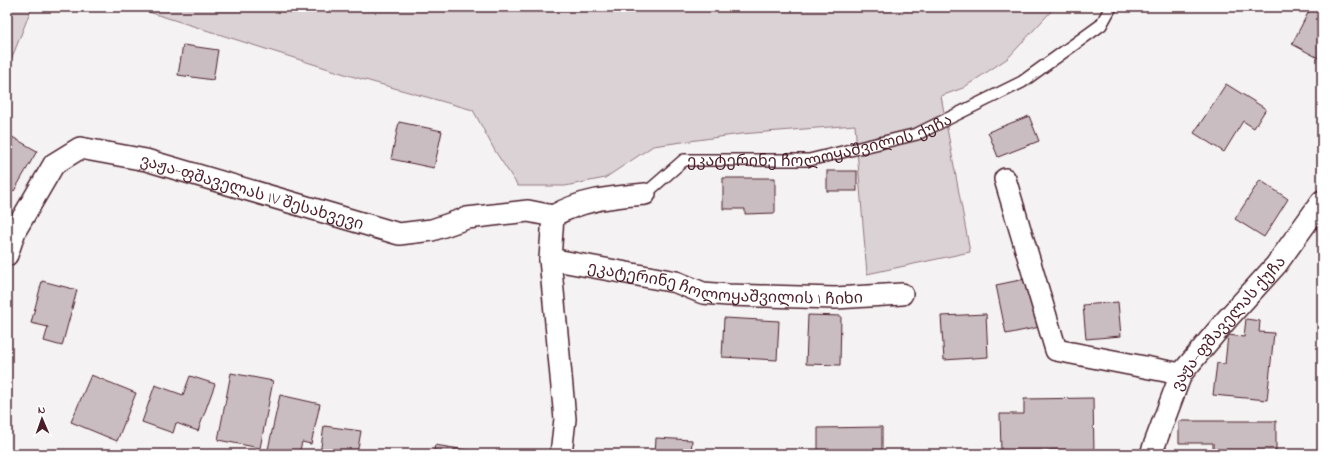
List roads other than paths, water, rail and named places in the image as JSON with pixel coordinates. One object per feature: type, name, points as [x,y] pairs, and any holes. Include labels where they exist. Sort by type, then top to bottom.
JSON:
[{"type":"street","name":"ვაჟა-ფშაველას IV შესახვევი","points":[[7,255],[15,231],[54,164],[80,148],[146,160],[399,234],[432,230],[467,218],[528,211],[553,216]]},
{"type":"street","points":[[1006,179],[1056,350],[1181,374]]},
{"type":"street","name":"ეკატერინე ჩოლოყაშვილის ქუჩა","points":[[553,216],[567,208],[607,197],[645,194]]},
{"type":"street","name":"ვაჟა-ფშაველას ქუჩა","points":[[1151,454],[1181,374],[1228,318],[1276,265],[1322,201]]},
{"type":"street","points":[[553,216],[550,258],[565,419],[561,454]]},
{"type":"street","name":"ეკატერინე ჩოლოყაშვილის I ჩიხი","points":[[550,258],[676,282],[703,293],[835,298],[902,294]]},
{"type":"lane","name":"ეკატერინე ჩოლოყაშვილის ქუჩა","points":[[645,194],[684,160],[809,160],[917,134],[1022,82],[1101,26],[1111,7]]}]
